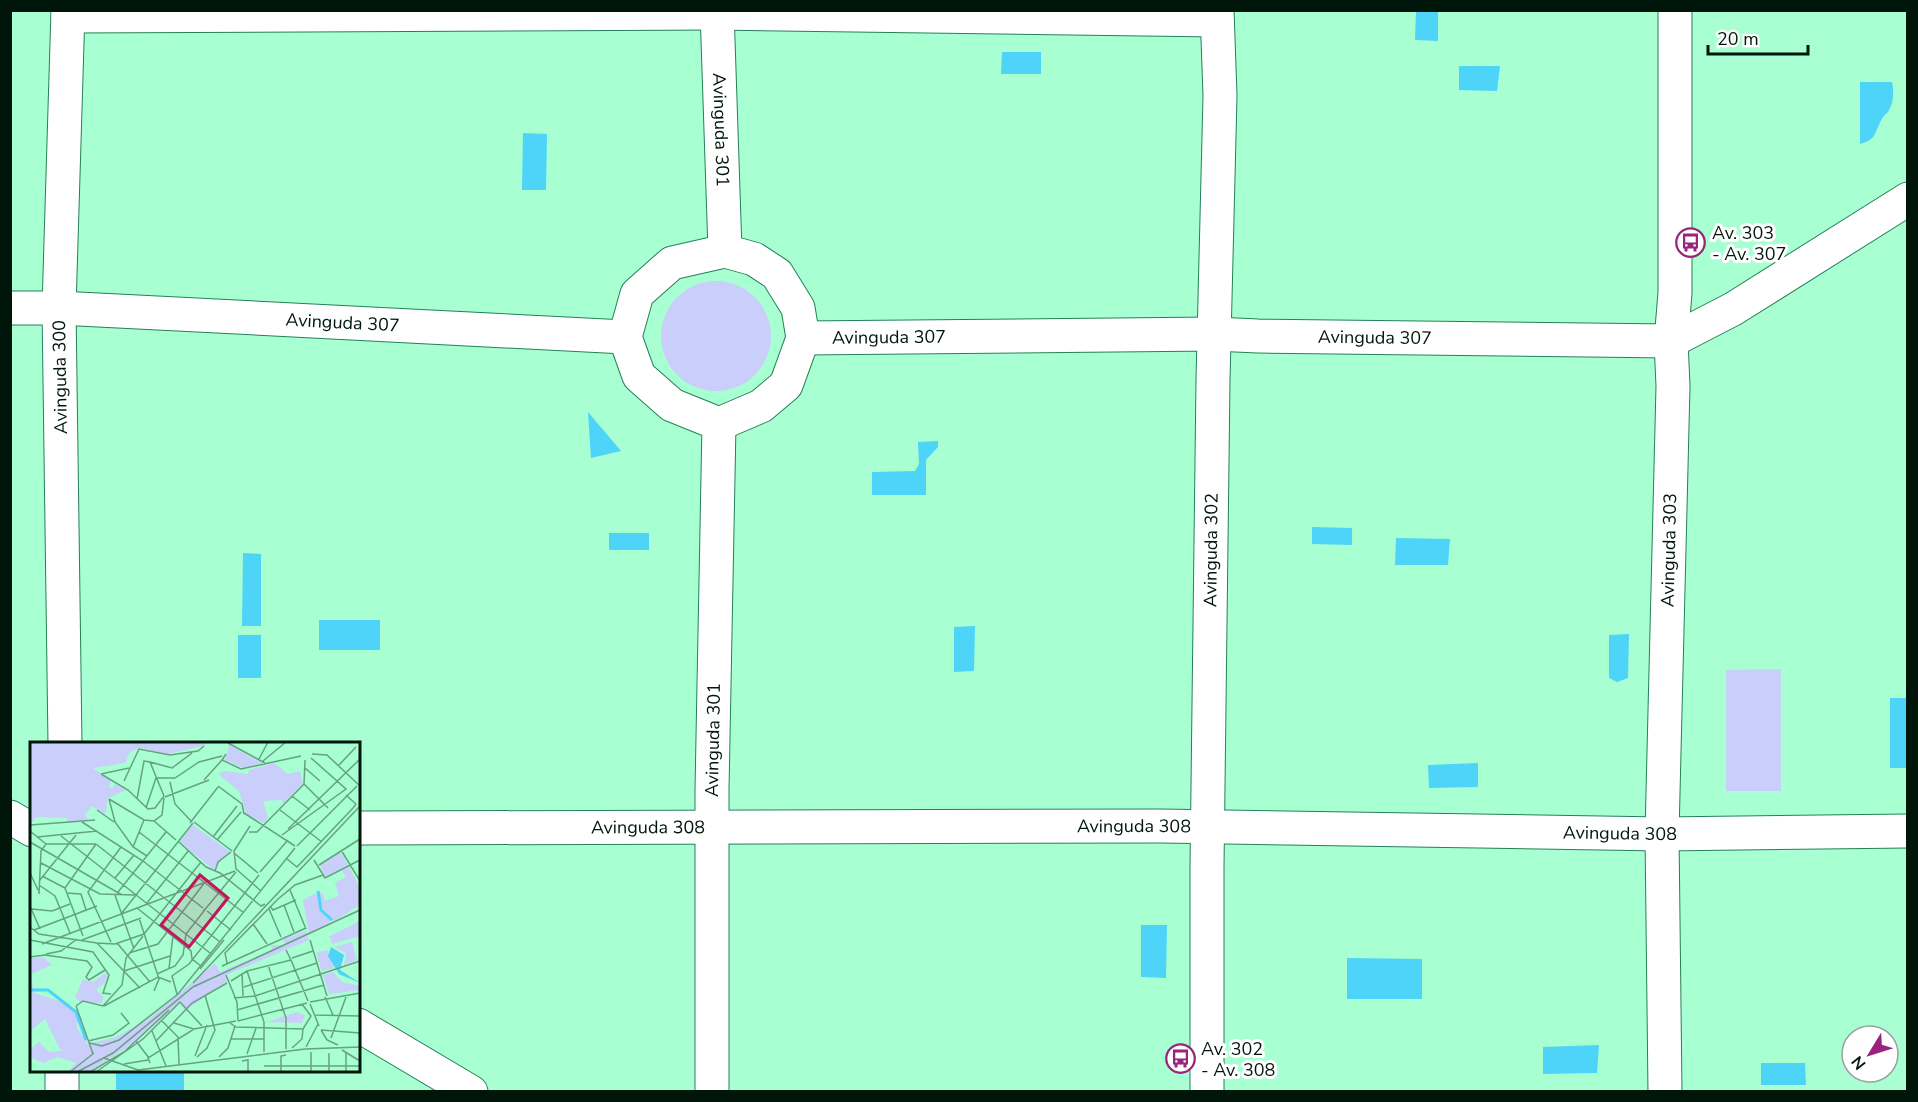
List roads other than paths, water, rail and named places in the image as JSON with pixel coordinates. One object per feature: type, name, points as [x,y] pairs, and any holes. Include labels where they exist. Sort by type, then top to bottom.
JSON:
[{"type":"street","name":"Avinguda 303","points":[[1665,1092],[1662,834],[1673,386],[1671,341],[1675,293],[1675,10]]},
{"type":"street","points":[[68,13],[717,12],[1217,15]]},
{"type":"street","name":"Avinguda 301","points":[[717,12],[724,251]]},
{"type":"street","name":"Avinguda 300","points":[[65,742],[59,308],[68,13]]},
{"type":"street","name":"Avinguda 302","points":[[1207,1092],[1214,334],[1220,96],[1217,15]]},
{"type":"street","name":"Avinguda 307","points":[[803,338],[1214,334],[1671,341],[1733,309],[1908,199]]},
{"type":"street","points":[[724,251],[754,259],[777,274],[798,308],[803,338],[786,385],[761,406],[719,424],[672,405],[639,376],[625,337],[637,294],[672,263],[724,251]]},
{"type":"street","name":"Avinguda 307","points":[[10,308],[59,308],[625,337]]},
{"type":"street","name":"Avinguda 301","points":[[712,1092],[712,826],[719,424]]},
{"type":"street","points":[[10,817],[30,829]]},
{"type":"street","name":"Avinguda 308","points":[[360,828],[1208,827],[1662,834],[1908,831]]},
{"type":"street","points":[[360,1026],[471,1092]]},
{"type":"street","points":[[62,1072],[62,1092]]},
{"type":"place","name":"Av. 303 - Av. 307","points":[[1691,243]]},
{"type":"place","name":"Av. 302 - Av. 308","points":[[1180,1059]]}]
